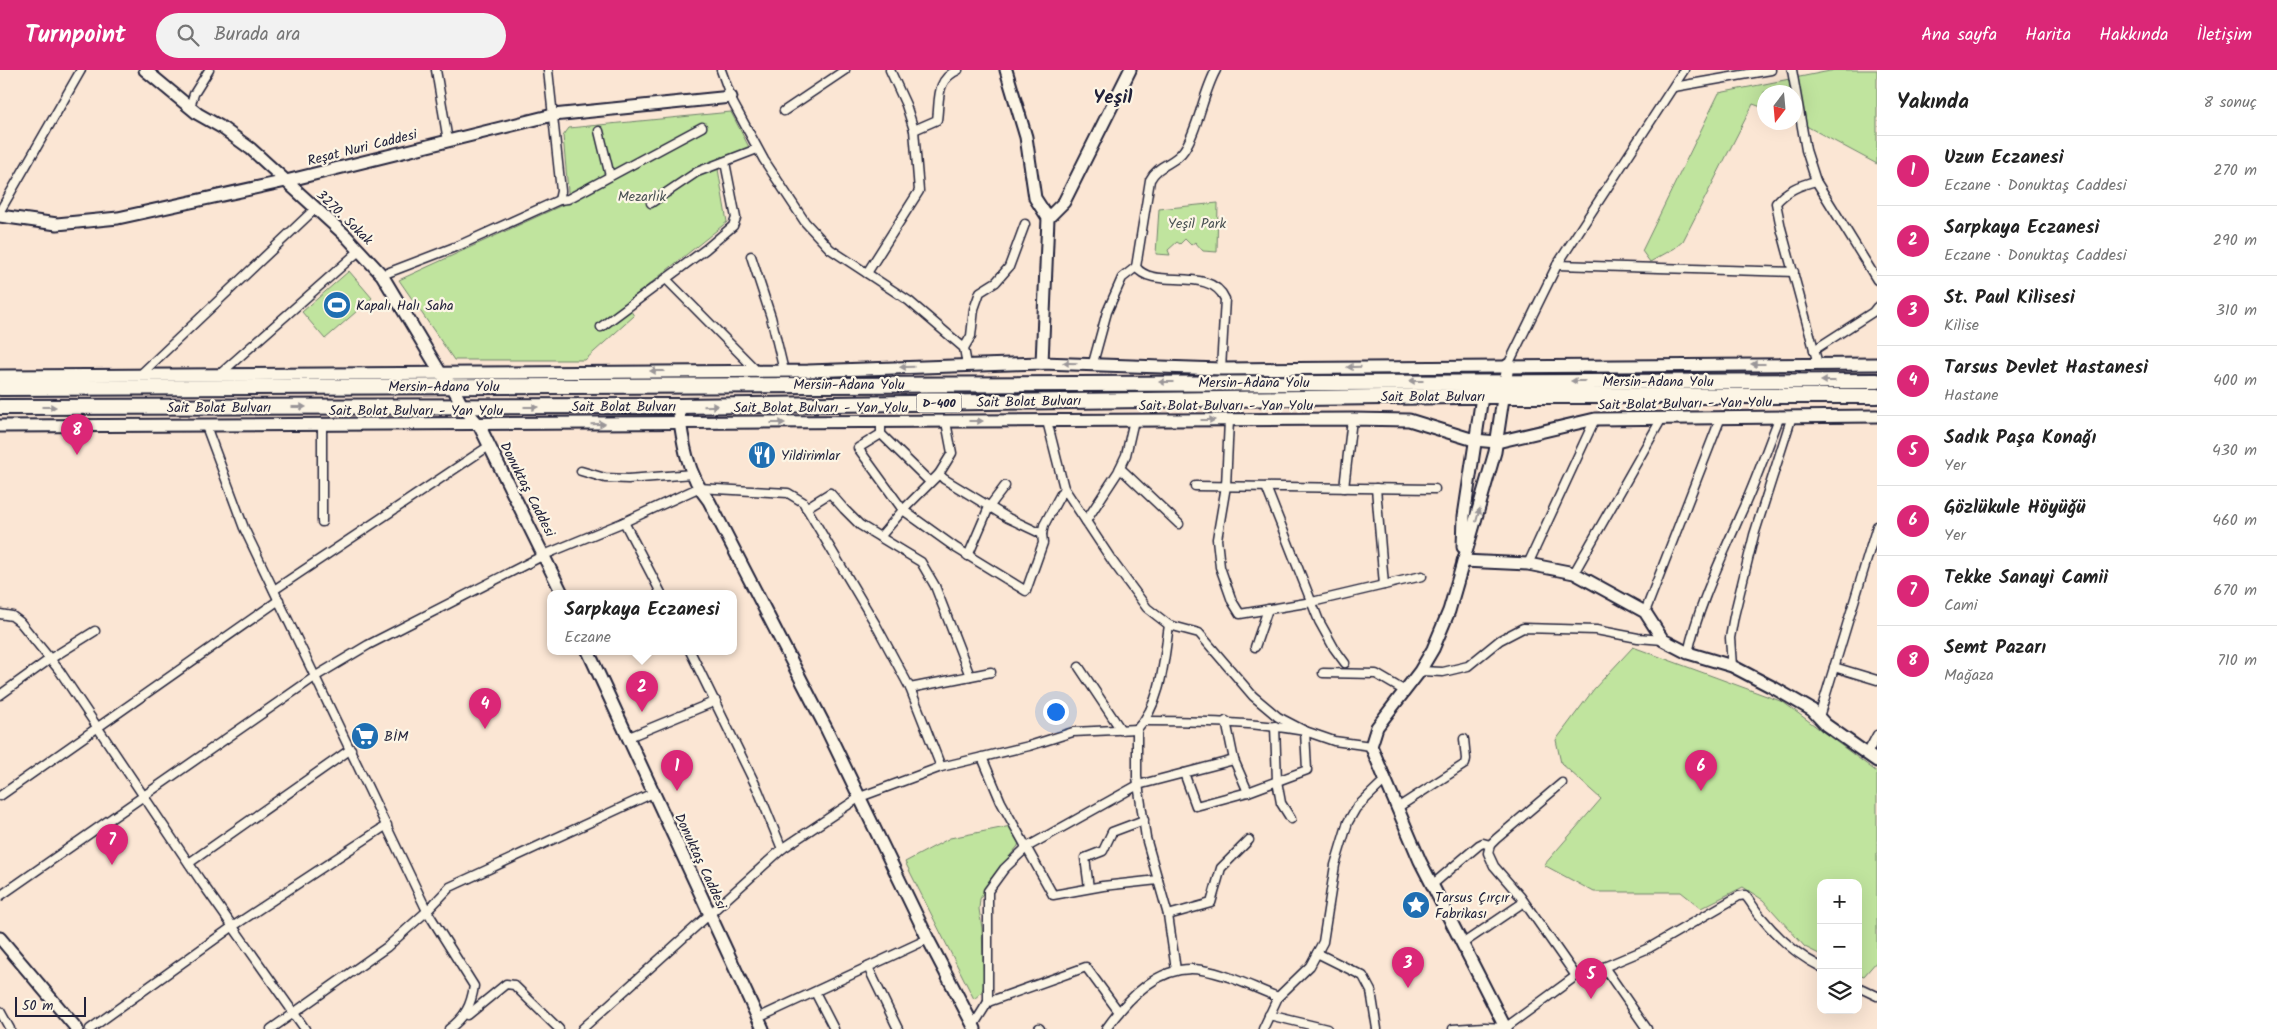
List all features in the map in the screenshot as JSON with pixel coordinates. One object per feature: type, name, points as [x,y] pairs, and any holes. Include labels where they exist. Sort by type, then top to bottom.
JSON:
[{"type":"highway","name":"Mersin-Adana Yolu","points":[[0,388],[1877,380]]},
{"type":"highway","name":"Sait Bolat Bulvarı","points":[[0,407],[678,406],[1482,396],[1877,396]]},
{"type":"street","points":[[0,211],[81,70]]},
{"type":"street","name":"3270. Sokak","points":[[146,70],[190,107],[251,149],[316,208],[382,275],[440,372],[452,386],[463,407],[479,425]]},
{"type":"street","points":[[190,107],[194,94],[209,70]]},
{"type":"street","points":[[436,70],[448,141]]},
{"type":"street","points":[[548,70],[561,191],[559,200]]},
{"type":"street","points":[[722,70],[731,97],[757,149],[805,222],[830,249],[909,302],[964,348],[968,365]]},
{"type":"street","points":[[784,111],[845,70]]},
{"type":"street","points":[[866,273],[918,195],[914,130],[906,105],[890,70]]},
{"type":"street","points":[[914,130],[937,120],[939,91],[942,82],[950,74],[958,70]]},
{"type":"street","points":[[1006,70],[1026,137],[1035,198],[1048,218],[1042,362]]},
{"type":"street","points":[[1048,218],[1064,202],[1130,70]]},
{"type":"street","points":[[1093,363],[1111,303],[1122,278],[1136,267],[1150,180],[1154,172],[1175,160],[1185,148],[1216,70]]},
{"type":"street","points":[[1506,1029],[1420,861],[1372,746],[1377,727],[1420,671],[1433,649],[1449,610],[1497,442],[1508,365],[1556,265],[1684,70]]},
{"type":"street","points":[[1674,86],[1771,70]]},
{"type":"street","points":[[1792,70],[1806,150],[1816,181],[1877,280]]},
{"type":"street","name":"Reşat Nuri Caddesi","points":[[0,216],[57,224],[118,218],[286,181],[553,115],[731,97]]},
{"type":"street","points":[[382,275],[460,245],[559,200],[568,199],[702,127]]},
{"type":"street","points":[[599,131],[610,176]]},
{"type":"street","points":[[651,202],[697,172],[757,149]]},
{"type":"street","points":[[601,327],[706,249],[732,226],[736,218],[725,162]]},
{"type":"street","points":[[1816,181],[1798,186],[1783,195],[1776,203],[1780,228],[1794,272],[1818,364]]},
{"type":"street","points":[[140,375],[316,208]]},
{"type":"street","points":[[964,348],[971,336],[974,309],[980,292],[996,282],[1009,267],[1025,224]]},
{"type":"street","points":[[220,374],[359,251]]},
{"type":"street","points":[[752,256],[771,317],[784,371]]},
{"type":"street","points":[[1556,265],[1794,272]]},
{"type":"street","points":[[1136,267],[1139,271],[1152,276],[1208,282],[1223,294],[1225,299],[1221,369]]},
{"type":"street","points":[[666,279],[757,371]]},
{"type":"street","points":[[1814,350],[1873,312],[1877,307]]},
{"type":"street","points":[[0,376],[784,371],[1042,362],[1221,369],[1508,365],[1877,364]]},
{"type":"street","points":[[1463,562],[1464,516],[1486,366]]},
{"type":"street","points":[[678,406],[680,423],[698,488],[709,501],[860,797],[928,939],[974,1027]]},
{"type":"street","points":[[1688,653],[1695,621],[1708,585],[1786,416]]},
{"type":"street","points":[[1732,666],[1730,638],[1734,616],[1786,416]]},
{"type":"street","name":"Sait Bolat Bulvarı - Yan Yolu","points":[[0,426],[322,426],[1352,419],[1409,420],[1474,440],[1497,442],[1594,419],[1877,416]]},
{"type":"street","points":[[1645,612],[1721,417]]},
{"type":"street","points":[[1574,573],[1662,418]]},
{"type":"street","points":[[1344,488],[1352,419]]},
{"type":"street","points":[[1528,564],[1594,419]]},
{"type":"street","points":[[1086,521],[1120,468],[1126,455],[1134,420]]},
{"type":"street","points":[[1229,420],[1226,486],[1217,539],[1220,567],[1232,601],[1240,614],[1312,602],[1422,576]]},
{"type":"street","points":[[1047,421],[1064,488],[1113,562],[1147,608],[1169,626],[1199,633],[1253,696],[1278,717],[1305,731],[1334,741],[1372,746]]},
{"type":"street","points":[[881,422],[881,434],[930,482]]},
{"type":"street","points":[[880,537],[903,510],[939,474],[952,453],[946,422]]},
{"type":"street","name":"Donuktaş Caddesi","points":[[479,425],[561,590]]},
{"type":"street","points":[[206,426],[244,528],[427,911],[474,986],[471,1005],[461,1020]]},
{"type":"street","points":[[322,426],[322,522]]},
{"type":"street","points":[[881,434],[858,448],[903,510],[968,556],[1026,591],[1043,543],[1042,534],[1064,488]]},
{"type":"street","points":[[274,590],[490,446]]},
{"type":"street","points":[[1120,468],[1179,524]]},
{"type":"street","points":[[581,471],[605,478],[628,479],[693,474]]},
{"type":"street","points":[[939,474],[989,507],[1042,534]]},
{"type":"street","points":[[968,556],[989,507],[1005,486]]},
{"type":"street","points":[[1195,486],[1435,489]]},
{"type":"street","points":[[1266,487],[1312,602],[1334,648],[1345,663]]},
{"type":"street","points":[[0,896],[142,795],[316,676],[368,645],[544,555],[624,522],[698,488],[788,493],[796,496],[806,508],[876,625],[910,688],[941,767]]},
{"type":"street","points":[[1376,488],[1384,585]]},
{"type":"street","points":[[806,508],[830,493],[860,524],[921,562],[935,586],[970,676]]},
{"type":"street","points":[[624,522],[659,590]]},
{"type":"street","points":[[1819,717],[1877,526]]},
{"type":"street","points":[[1463,562],[1528,564],[1574,573],[1645,612],[1663,640]]},
{"type":"street","points":[[0,796],[279,600]]},
{"type":"street","points":[[1255,647],[1268,610]]},
{"type":"street","points":[[0,614],[12,616],[20,622],[50,659],[232,927],[305,1029]]},
{"type":"street","points":[[1169,626],[1155,698],[1145,721],[1138,729],[1138,785],[1144,820],[1168,915],[1176,970]]},
{"type":"street","points":[[1420,671],[1444,672],[1468,666],[1500,640],[1523,628],[1596,630],[1638,638],[1663,640],[1688,653],[1732,666],[1805,706],[1826,725],[1877,761]]},
{"type":"street","points":[[0,695],[95,630]]},
{"type":"street","name":"Donuktaş Caddesi","points":[[590,655],[761,1024]]},
{"type":"street","points":[[692,655],[758,790],[782,849]]},
{"type":"street","points":[[1079,667],[1121,730]]},
{"type":"street","points":[[1834,667],[1877,680]]},
{"type":"street","points":[[910,688],[991,672]]},
{"type":"street","points":[[1323,673],[1376,674],[1405,691]]},
{"type":"street","points":[[629,737],[716,701]]},
{"type":"street","points":[[1145,721],[1226,721],[1305,731]]},
{"type":"street","points":[[1226,721],[1234,760],[1248,792]]},
{"type":"street","points":[[1275,726],[1281,803],[1291,819]]},
{"type":"street","points":[[582,1029],[782,849],[860,797],[941,767],[1029,746],[1073,732],[1138,729]]},
{"type":"street","points":[[1184,773],[1196,806],[1248,792],[1307,770],[1305,731]]},
{"type":"street","points":[[1867,754],[1877,735]]},
{"type":"street","points":[[1397,808],[1465,764],[1464,739]]},
{"type":"street","points":[[188,863],[351,749]]},
{"type":"street","points":[[982,757],[1001,802],[1053,895],[1089,888],[1158,880]]},
{"type":"street","points":[[974,1027],[988,1002],[988,891],[1004,869],[1027,846],[1138,785],[1234,760]]},
{"type":"street","points":[[1263,1029],[1278,997],[1310,966],[1322,942],[1335,864],[1348,822],[1356,808],[1386,779]]},
{"type":"street","points":[[1562,783],[1490,845],[1488,853],[1494,866],[1524,902],[1576,976]]},
{"type":"street","points":[[270,1029],[387,947],[427,911],[450,887],[653,794]]},
{"type":"street","points":[[1089,888],[1085,858],[1102,851],[1112,832],[1144,820]]},
{"type":"street","points":[[90,1029],[232,927],[387,825]]},
{"type":"street","points":[[1168,915],[1211,903],[1221,868],[1249,840]]},
{"type":"street","points":[[1432,885],[1479,845],[1483,843],[1490,845]]},
{"type":"street","points":[[1453,1029],[1484,1027],[1506,1029],[1576,976],[1604,967],[1649,948],[1740,896],[1745,896],[1788,947],[1817,965]]},
{"type":"street","points":[[1462,944],[1524,902]]},
{"type":"street","points":[[0,938],[77,1029]]},
{"type":"street","points":[[761,1024],[815,992],[928,939]]},
{"type":"street","points":[[1317,953],[1363,976],[1371,991],[1377,1029]]},
{"type":"street","points":[[868,967],[898,1029]]},
{"type":"street","points":[[988,1002],[1086,967],[1119,1012]]},
{"type":"street","points":[[1604,967],[1647,1029]]},
{"type":"street","points":[[1106,1029],[1119,1012],[1150,982],[1176,970],[1202,970],[1278,997]]},
{"type":"street","points":[[449,1029],[506,984],[514,985],[559,1029]]},
{"type":"street","points":[[1862,989],[1877,996]]},
{"type":"street","points":[[815,992],[834,1029]]},
{"type":"street","points":[[0,1011],[10,1029]]},
{"type":"street","points":[[1270,1015],[1327,1029]]},
{"type":"green space","points":[[1835,70],[1877,70],[1877,164],[1802,124],[1802,85],[1759,85]]},
{"type":"green space","points":[[1757,85],[1757,105],[1753,104],[1683,241],[1675,248],[1650,262],[1642,251],[1719,93]]},
{"type":"green space","name":"Mezarlık","points":[[731,112],[751,151],[718,169],[727,222],[626,303],[634,316],[585,360],[454,360],[399,280],[569,202],[563,136],[569,128]]},
{"type":"green space","name":"Yeşil Park","points":[[1218,203],[1217,252],[1203,251],[1195,242],[1191,245],[1185,239],[1180,244],[1177,242],[1168,250],[1170,255],[1156,254],[1159,209]]},
{"type":"green space","name":"Kapalı Halı Saha","points":[[349,271],[372,298],[325,339],[302,312]]},
{"type":"green space","points":[[1633,647],[1783,702],[1877,772],[1877,961],[1864,976],[1862,975],[1862,879],[1817,879],[1817,953],[1805,947],[1763,900],[1743,887],[1701,908],[1681,892],[1594,892],[1544,865],[1601,799],[1561,763],[1556,740],[1594,689]]},
{"type":"green space","points":[[1011,826],[1019,842],[1018,846],[989,881],[980,899],[984,986],[981,993],[974,999],[905,862],[950,838]]},
{"type":"place","name":"Kapalı Halı Saha","points":[[337,305]]},
{"type":"place","name":"Semt Pazarı","points":[[77,455]]},
{"type":"place","name":"Yildirimlar","points":[[762,455]]},
{"type":"place","name":"Sarpkaya Eczanesi","points":[[642,712]]},
{"type":"place","name":"Tarsus Devlet Hastanesi","points":[[485,729]]},
{"type":"place","name":"BİM","points":[[365,736]]},
{"type":"place","name":"Uzun Eczanesi","points":[[677,791]]},
{"type":"place","name":"Gözlükule Höyüğü","points":[[1701,791]]},
{"type":"place","name":"Tekke Sanayi Camii","points":[[112,865]]},
{"type":"place","name":"Tarsus Çırçır Fabrikası","points":[[1416,905]]},
{"type":"place","name":"St. Paul Kilisesi","points":[[1408,988]]},
{"type":"place","name":"Sadık Paşa Konağı","points":[[1591,999]]},
{"type":"district","name":"Yeşil","points":[[1113,96]]}]
